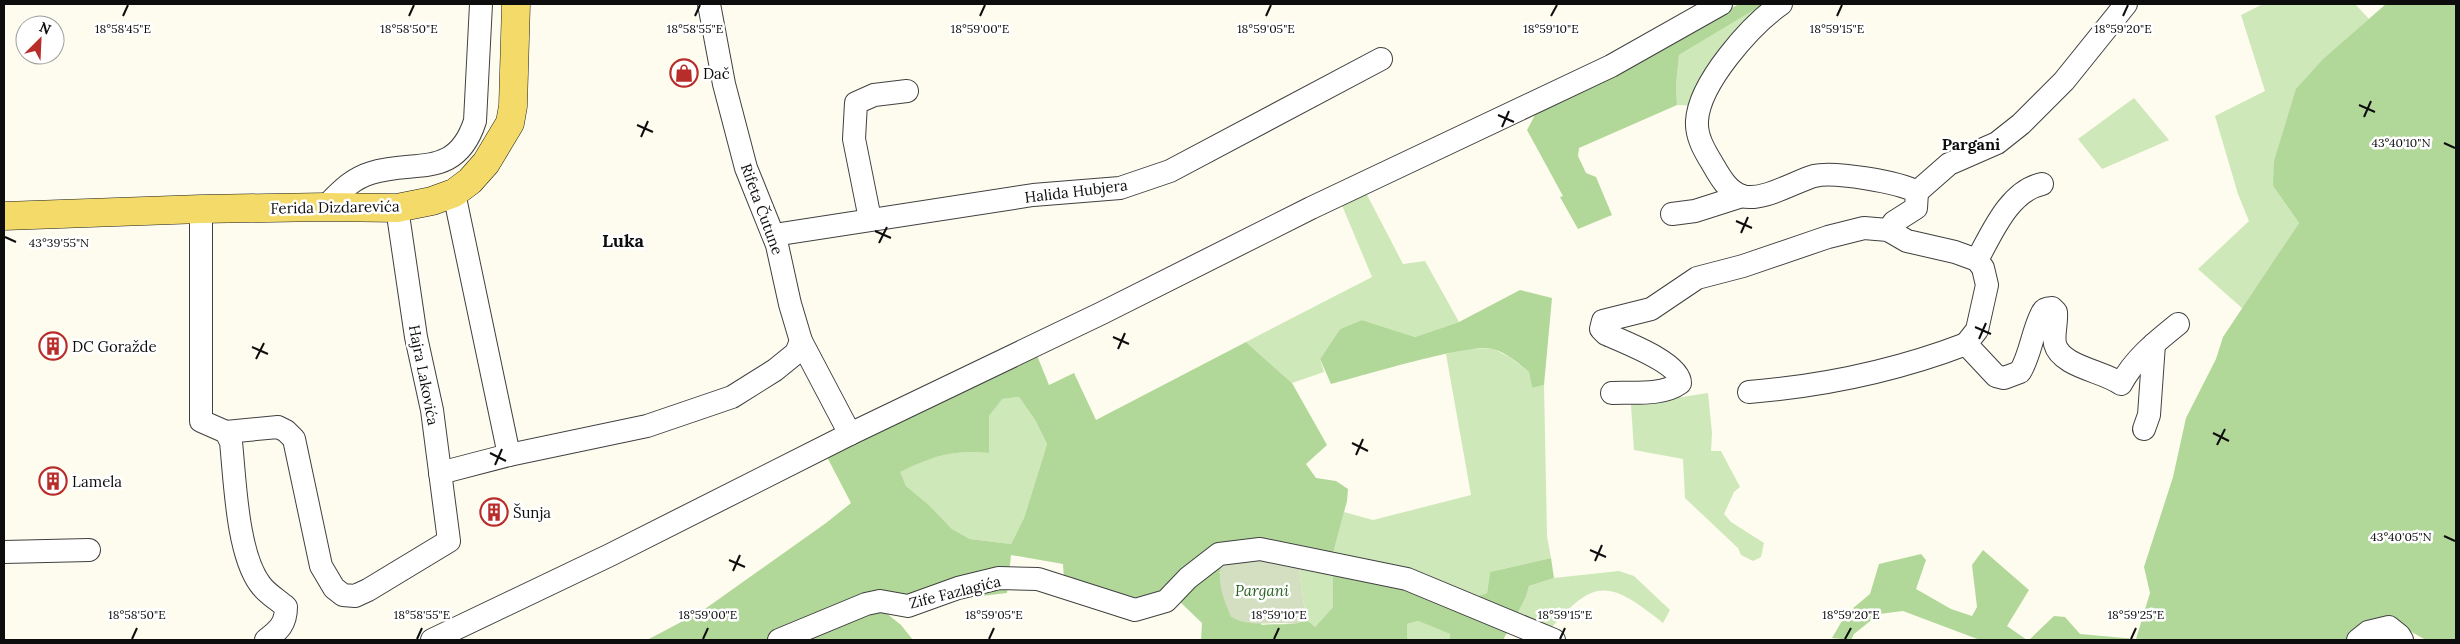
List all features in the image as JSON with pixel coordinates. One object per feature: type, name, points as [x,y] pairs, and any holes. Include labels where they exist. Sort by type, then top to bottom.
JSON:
[{"type":"main road","name":"Ferida Dizdarevića","points":[[4,216],[201,209],[397,208],[432,201],[454,193],[470,181],[486,163],[510,123],[513,106],[516,4]]},
{"type":"street","points":[[325,207],[354,180],[372,172],[431,166],[461,149],[470,135],[474,120],[481,4]]},
{"type":"street","name":"Rifeta Čutune","points":[[708,4],[724,84],[746,168],[774,235],[801,341],[850,434]]},
{"type":"street","points":[[432,640],[728,497],[850,434],[1102,313],[1319,204],[1611,66],[1721,4]]},
{"type":"street","points":[[1742,196],[1728,187],[1702,145],[1697,123],[1698,107],[1733,48],[1761,20],[1781,4]]},
{"type":"street","points":[[1888,230],[1894,222],[1916,208],[1918,192],[1949,164],[1997,143],[2021,124],[2064,81],[2126,4]]},
{"type":"street","name":"Halida Hubjera","points":[[774,235],[1034,195],[1120,188],[1170,171],[1381,59]]},
{"type":"street","points":[[870,219],[854,139],[856,103],[874,95],[907,91]]},
{"type":"street","points":[[1672,214],[1695,211],[1742,196],[1761,196],[1817,176],[1872,179],[1908,187],[1918,192]]},
{"type":"street","points":[[1977,260],[2002,215],[2019,196],[2032,186],[2042,184]]},
{"type":"street","points":[[454,193],[509,455]]},
{"type":"street","name":"Hajra Lakovića","points":[[226,432],[278,427],[286,431],[294,439],[321,566],[334,588],[343,595],[355,596],[368,590],[449,541],[432,410],[416,337],[397,208]]},
{"type":"street","points":[[201,209],[201,421],[226,432],[231,442],[240,525],[251,567],[260,585],[286,607],[286,619],[276,633],[266,640]]},
{"type":"street","points":[[1612,393],[1660,391],[1673,388],[1680,382],[1680,376],[1675,369],[1666,363],[1606,334],[1601,329],[1603,321],[1651,309],[1697,278],[1743,266],[1864,228],[1888,230],[1907,241],[1955,252],[1977,260],[1984,268],[1986,285],[1977,330],[1966,344],[1939,354],[1824,383],[1750,392]]},
{"type":"street","points":[[1966,344],[1996,376],[2004,378],[2020,372],[2029,354],[2042,314],[2052,308],[2056,312],[2055,343],[2058,350],[2075,364],[2114,378],[2136,398],[2146,422],[2154,344]]},
{"type":"street","points":[[2121,384],[2127,373],[2154,344],[2178,324]]},
{"type":"street","points":[[440,473],[509,455],[647,426],[732,397],[775,370],[796,353],[801,341]]},
{"type":"street","name":"Zife Fazlagića","points":[[779,640],[866,604],[880,601],[908,606],[958,588],[999,578],[1038,578],[1091,598],[1135,610],[1166,601],[1188,578],[1219,554],[1260,549],[1407,579],[1554,640]]},
{"type":"street","points":[[4,552],[89,550]]},
{"type":"street","points":[[2358,640],[2368,632],[2389,627],[2402,640]]},
{"type":"green space","points":[[1739,4],[1764,4],[1679,55],[1676,85],[1677,105],[1579,148],[1578,156],[1586,173],[1596,177],[1612,215],[1578,229],[1560,197],[1563,196],[1527,130],[1535,115]]},
{"type":"green space","points":[[1764,4],[1792,4],[1756,34],[1704,106],[1677,105],[1676,85],[1679,55]]},
{"type":"green space","points":[[2263,4],[2355,4],[2369,19],[2324,58],[2273,186],[2299,223],[2243,309],[2198,269],[2249,221],[2238,194],[2215,116],[2265,91],[2241,15]]},
{"type":"green space","points":[[2386,4],[2456,4],[2456,640],[2426,640],[2408,630],[2394,640],[2029,640],[2054,616],[2065,617],[2080,634],[2136,639],[2150,593],[2144,567],[2173,477],[2186,418],[2216,359],[2223,337],[2299,223],[2273,186],[2274,161],[2296,89],[2324,58]]},
{"type":"green space","points":[[2134,98],[2169,140],[2102,169],[2078,139]]},
{"type":"green space","points":[[1365,191],[1403,264],[1425,261],[1459,322],[1415,337],[1362,320],[1340,329],[1320,359],[1324,372],[1292,383],[1246,342],[1372,277],[1341,203]]},
{"type":"green space","points":[[1520,290],[1552,298],[1544,385],[1532,388],[1529,372],[1508,356],[1493,349],[1481,348],[1440,355],[1331,384],[1320,359],[1340,329],[1362,320],[1415,337],[1459,322]]},
{"type":"green space","points":[[1246,342],[1292,383],[1327,445],[1306,464],[1316,478],[1336,481],[1348,489],[1347,501],[1332,557],[1478,596],[1487,593],[1490,572],[1551,558],[1554,578],[1529,586],[1526,597],[1503,640],[1449,640],[1450,634],[1418,621],[1407,624],[1407,640],[1201,640],[1202,623],[1178,600],[1135,616],[1103,612],[1065,596],[1063,564],[1011,555],[1007,593],[880,608],[901,625],[913,640],[647,640],[702,611],[826,523],[851,503],[827,457],[1036,353],[1049,385],[1074,373],[1096,420]],"holes":[[[1019,397],[1035,420],[1047,444],[1024,518],[1011,544],[970,539],[952,529],[929,505],[906,486],[900,472],[943,455],[963,452],[989,453],[989,416],[1002,399]],[[1332,557],[1333,607],[1315,627],[1306,619],[1290,624],[1262,625],[1219,572]]]},
{"type":"green space","points":[[1492,348],[1511,358],[1529,372],[1532,388],[1544,385],[1547,536],[1551,558],[1490,572],[1487,593],[1478,596],[1332,558],[1333,607],[1315,627],[1306,619],[1298,562],[1332,557],[1344,512],[1373,520],[1471,495],[1446,354],[1468,349]]},
{"type":"green space","points":[[1708,393],[1712,433],[1711,451],[1721,451],[1740,487],[1734,492],[1724,514],[1731,522],[1764,543],[1761,557],[1753,561],[1741,555],[1738,548],[1685,498],[1683,459],[1634,450],[1631,405]]},
{"type":"green space","points":[[1019,397],[1035,420],[1047,444],[1024,518],[1011,544],[970,539],[952,529],[929,505],[906,486],[899,472],[942,455],[963,452],[988,453],[989,416],[1001,399]]},
{"type":"green space","points":[[1983,550],[2029,590],[2007,626],[2027,640],[1980,640],[1903,611],[1879,614],[1854,634],[1851,640],[1832,638],[1846,614],[1870,594],[1879,564],[1921,554],[1926,560],[1916,589],[1951,609],[1972,616],[1977,607],[1972,565]]},
{"type":"green space","name":"Pargani","points":[[1255,556],[1298,562],[1306,619],[1300,623],[1293,624],[1255,623],[1243,622],[1231,617],[1220,583],[1223,562]]},
{"type":"green space","points":[[1619,571],[1634,576],[1670,610],[1663,623],[1629,599],[1615,592],[1603,591],[1591,593],[1578,601],[1549,631],[1514,619],[1526,597],[1529,586],[1554,578]]},
{"type":"green space","points":[[1418,621],[1450,634],[1449,640],[1407,640],[1407,624]]},
{"type":"place","name":"Dač","points":[[684,73]]},
{"type":"place","name":"DC Goražde","points":[[53,346]]},
{"type":"place","name":"Lamela","points":[[53,481]]},
{"type":"place","name":"Šunja","points":[[494,512]]},
{"type":"district","name":"Pargani","points":[[1971,144]]},
{"type":"district","name":"Luka","points":[[623,240]]}]
